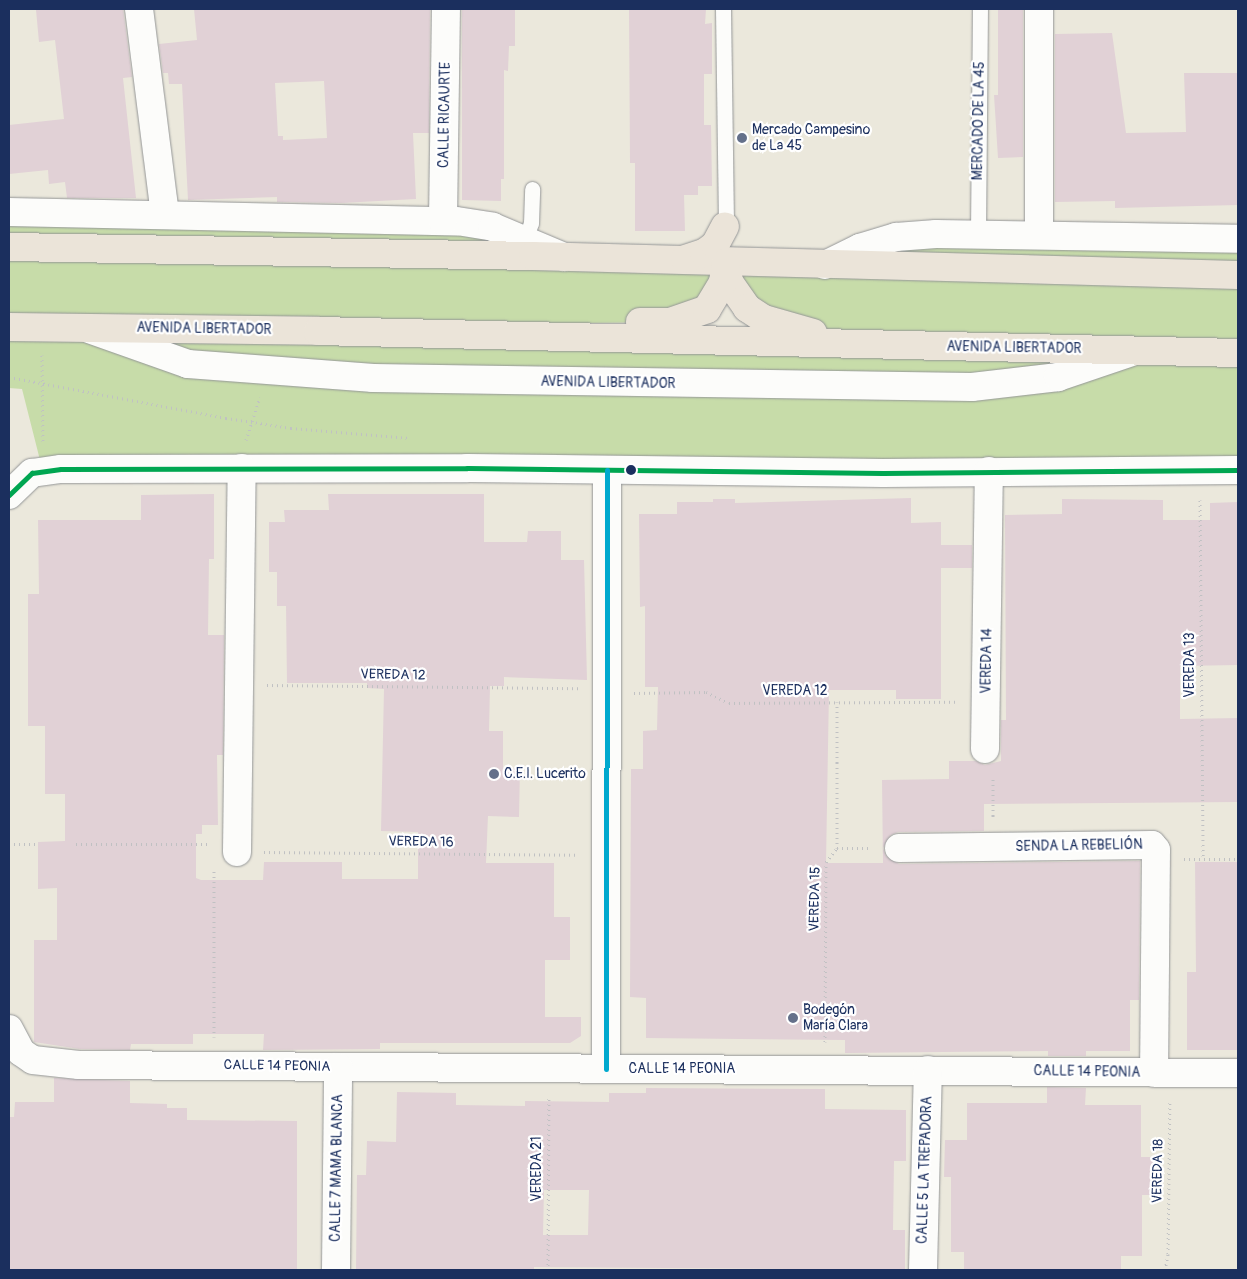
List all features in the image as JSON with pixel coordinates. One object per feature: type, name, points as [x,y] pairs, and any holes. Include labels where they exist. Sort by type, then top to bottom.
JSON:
[{"type":"main road","points":[[676,260],[704,253],[715,245],[726,226]]},
{"type":"main road","points":[[726,226],[734,245],[752,258],[769,263]]},
{"type":"main road","points":[[9,247],[564,257],[1238,275]]},
{"type":"main road","points":[[530,336],[585,323],[670,322],[690,318],[707,309],[717,295],[726,262]]},
{"type":"main road","points":[[726,262],[729,282],[736,295],[747,308],[764,319],[864,344]]},
{"type":"main road","name":"AVENIDA LIBERTADOR","points":[[9,328],[83,327],[1238,352]]},
{"type":"street","points":[[139,9],[165,214]]},
{"type":"street","name":"CALLE RICAURTE","points":[[443,221],[446,9]]},
{"type":"street","points":[[1039,9],[1039,235]]},
{"type":"street","points":[[9,212],[443,221],[493,227],[526,238],[564,257]]},
{"type":"street","points":[[824,265],[860,248],[896,237],[978,234],[1238,239]]},
{"type":"street","name":"AVENIDA LIBERTADOR","points":[[83,327],[188,364],[260,371],[372,378],[972,388],[1058,377],[1134,351]]},
{"type":"street","points":[[237,848],[242,468]]},
{"type":"street","points":[[13,490],[32,473],[43,470],[242,468],[1238,470]]},
{"type":"street","points":[[606,1069],[607,470]]},
{"type":"street","name":"VEREDA 14","points":[[986,749],[989,471]]},
{"type":"street","name":"SENDA LA REBELIÓN","points":[[899,848],[1152,845],[1156,850],[1162,1072]]},
{"type":"street","name":"CALLE 14 PEONIA","points":[[11,1035],[33,1060],[49,1063],[338,1067],[1238,1073]]},
{"type":"street","name":"CALLE 7 MAMA BLANCA","points":[[336,1270],[338,1067]]},
{"type":"street","name":"CALLE 5 LA TREPADORA","points":[[923,1270],[928,1070]]},
{"type":"lane","points":[[723,9],[726,262]]},
{"type":"lane","name":"MERCADO DE LA 45","points":[[978,234],[980,9]]},
{"type":"lane","points":[[526,238],[531,223],[532,189]]},
{"type":"path","points":[[40,328],[43,382],[43,470]]},
{"type":"path","points":[[242,468],[245,443],[254,422],[260,398],[260,371]]},
{"type":"path","points":[[9,377],[43,382],[143,404],[254,422],[400,435],[414,443],[415,468]]},
{"type":"path","name":"VEREDA 13","points":[[1200,470],[1203,859]]},
{"type":"path","name":"VEREDA 12","points":[[239,685],[706,692],[729,703],[986,702]]},
{"type":"path","name":"VEREDA 15","points":[[825,1070],[826,862],[837,848],[837,702]]},
{"type":"path","points":[[986,749],[993,758],[993,848]]},
{"type":"path","points":[[9,844],[38,844]]},
{"type":"path","name":"VEREDA 16","points":[[76,844],[606,855]]},
{"type":"path","points":[[214,1065],[214,864],[226,853],[237,848]]},
{"type":"path","points":[[837,848],[899,848]]},
{"type":"path","points":[[1156,859],[1238,859]]},
{"type":"path","name":"VEREDA 21","points":[[548,1270],[549,1068]]},
{"type":"path","name":"VEREDA 18","points":[[1162,1072],[1168,1254],[1165,1270]]},
{"type":"green space","points":[[9,212],[457,221],[493,227],[564,257],[824,265],[860,248],[896,237],[936,234],[1238,239],[1238,353],[1134,351],[1058,377],[1016,385],[849,387],[293,374],[188,364],[83,327],[56,328],[83,329],[187,366],[292,376],[372,380],[972,389],[1016,387],[1058,379],[1134,353],[1238,354],[1238,468],[883,471],[42,468],[22,389],[9,388]],"holes":[[[726,264],[729,282],[736,295],[747,308],[764,319],[861,344],[533,336],[585,323],[670,322],[690,318],[707,309],[717,295]]]},
{"type":"building","points":[[123,9],[132,77],[123,78],[136,198],[67,198],[65,182],[49,184],[48,170],[9,174],[9,125],[64,119],[55,40],[39,42],[36,10]]},
{"type":"building","points":[[194,9],[430,9],[429,133],[413,133],[416,199],[341,203],[277,202],[277,197],[188,200],[182,84],[169,84],[168,73],[163,73],[159,44],[197,40]],"holes":[[[324,81],[327,138],[283,140],[283,136],[278,136],[275,83]]]},
{"type":"building","points":[[462,9],[515,9],[515,46],[509,46],[508,71],[504,70],[504,179],[501,179],[501,201],[462,200]]},
{"type":"building","points":[[629,9],[706,9],[705,24],[712,23],[712,74],[704,74],[704,125],[711,125],[712,186],[698,186],[698,195],[684,195],[685,231],[635,231],[635,163],[630,163]]},
{"type":"building","points":[[998,9],[1023,9],[1023,157],[998,158],[994,95],[998,95]]},
{"type":"building","points":[[1112,33],[1126,133],[1186,132],[1184,73],[1238,73],[1238,205],[1115,208],[1115,201],[1055,202],[1055,34]]},
{"type":"building","points":[[214,494],[214,559],[209,559],[208,635],[224,635],[223,755],[217,755],[218,825],[202,825],[202,834],[196,834],[196,878],[201,880],[263,880],[264,862],[342,862],[342,879],[418,879],[418,832],[381,831],[384,689],[367,688],[367,683],[287,683],[286,606],[277,606],[277,572],[269,572],[269,522],[285,522],[284,510],[329,510],[328,494],[484,494],[484,542],[527,542],[528,531],[561,531],[561,560],[584,560],[587,680],[504,677],[504,686],[490,686],[489,731],[503,731],[503,768],[520,768],[519,817],[488,816],[486,863],[554,863],[554,917],[570,917],[570,960],[545,960],[545,1017],[581,1017],[581,1036],[570,1043],[380,1043],[380,1049],[263,1050],[264,1034],[193,1034],[193,1044],[131,1044],[130,1050],[80,1049],[34,1042],[34,940],[57,940],[57,888],[38,889],[38,842],[65,841],[65,794],[45,794],[45,726],[28,726],[28,594],[39,594],[38,520],[141,520],[141,495]]},
{"type":"building","points":[[911,498],[911,523],[941,522],[941,545],[972,545],[972,568],[941,568],[941,699],[896,699],[896,690],[829,690],[826,863],[883,863],[882,780],[949,779],[949,761],[976,761],[985,765],[1001,761],[1001,720],[1006,720],[1005,515],[1062,514],[1062,499],[1163,500],[1163,520],[1210,520],[1210,503],[1238,502],[1238,665],[1180,666],[1180,719],[1238,718],[1238,802],[984,804],[984,831],[898,832],[891,835],[883,848],[886,856],[899,864],[1140,861],[1139,1000],[1130,1000],[1130,1051],[1086,1051],[1086,1056],[1048,1056],[1048,1051],[845,1053],[845,1040],[646,1038],[646,998],[630,997],[631,769],[643,769],[643,731],[657,730],[658,687],[645,687],[645,606],[640,607],[639,514],[677,514],[677,502],[713,502],[713,499],[735,499],[735,503]]},
{"type":"building","points":[[1195,862],[1238,862],[1238,1050],[1187,1050],[1187,972],[1196,972]]},
{"type":"building","points":[[54,1078],[130,1081],[130,1103],[167,1104],[167,1108],[187,1108],[187,1120],[297,1121],[297,1270],[9,1270],[9,1117],[14,1117],[15,1102],[54,1102]]},
{"type":"building","points":[[1047,1087],[1086,1088],[1085,1105],[1141,1105],[1141,1157],[1160,1157],[1160,1195],[1142,1195],[1142,1256],[1121,1256],[1121,1270],[964,1270],[964,1252],[951,1252],[951,1177],[944,1177],[945,1140],[967,1140],[967,1103],[1047,1103]]},
{"type":"building","points":[[646,1088],[825,1089],[825,1109],[906,1110],[906,1161],[894,1161],[893,1230],[905,1230],[905,1270],[534,1267],[534,1270],[356,1270],[357,1175],[366,1175],[367,1141],[396,1142],[397,1092],[456,1093],[456,1105],[525,1106],[525,1101],[609,1102],[609,1093],[646,1093]],"holes":[[[544,1190],[589,1190],[588,1235],[543,1235]]]},
{"type":"transit line","points":[[9,495],[32,473],[61,469],[467,468],[883,473],[1238,470]]},
{"type":"transit line","points":[[606,1069],[607,470]]},
{"type":"place","name":"Mercado Campesino de La 45","points":[[742,138]]},
{"type":"place","name":"C.E.I. Lucerito","points":[[494,774]]},
{"type":"place","name":"Bodegón María Clara","points":[[793,1018]]}]
